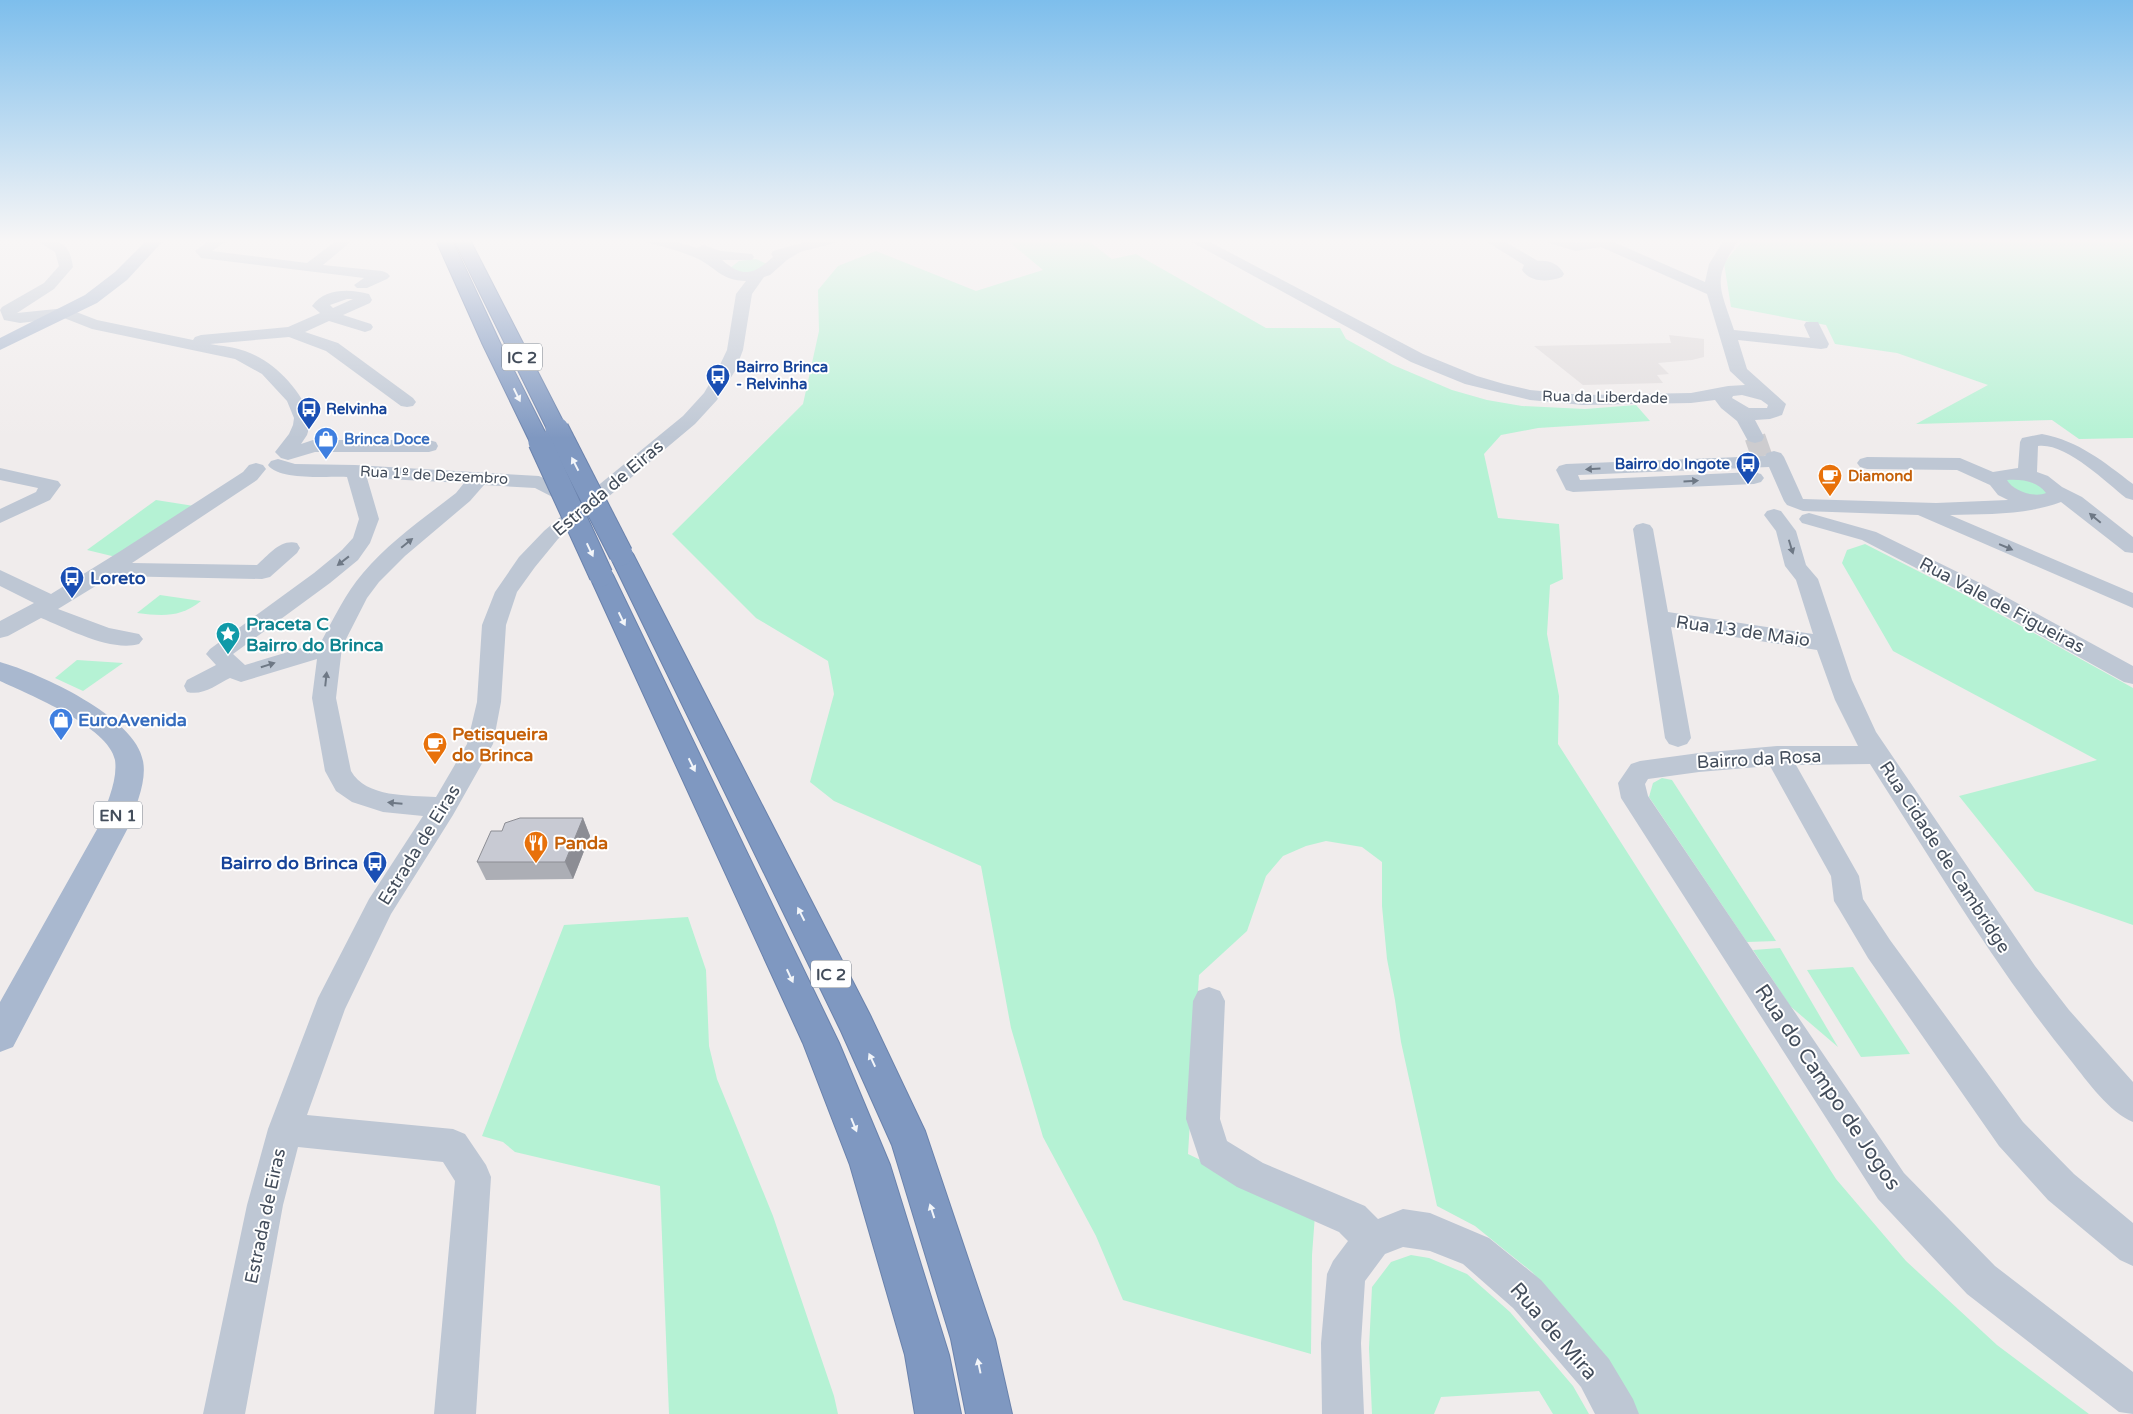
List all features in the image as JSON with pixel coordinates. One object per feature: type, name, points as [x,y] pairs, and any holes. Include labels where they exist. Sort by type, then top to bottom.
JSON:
[{"type":"highway","name":"IC 2","points":[[478,306],[549,436]]},
{"type":"highway","name":"IC 2","points":[[493,306],[549,436],[611,564],[857,1026],[911,1144],[973,1339],[989,1414]]},
{"type":"highway","name":"IC 2","points":[[611,564],[714,812],[832,1069],[870,1165],[927,1355],[938,1414]]},
{"type":"main road","points":[[0,345],[25,324],[66,313],[79,306]]},
{"type":"main road","name":"EN 1","points":[[0,671],[94,717],[123,743],[129,760],[126,789],[115,824],[0,1036]]},
{"type":"street","points":[[15,306],[8,310],[10,317],[25,324],[92,324]]},
{"type":"street","name":"Estrada de Eiras","points":[[224,1414],[265,1205],[285,1129],[328,1008],[379,907],[443,808],[480,744],[489,702],[494,625],[506,592],[527,562],[545,542],[584,506],[695,414],[711,396],[726,371],[735,350],[742,306]]},
{"type":"street","name":"Rua da Liberdade","points":[[1319,306],[1417,358],[1471,380],[1530,395],[1583,400],[1692,398],[1729,400],[1751,391],[1769,405]]},
{"type":"street","points":[[1720,306],[1739,371],[1769,405],[1762,437],[1729,400],[1739,371]]},
{"type":"street","points":[[0,631],[46,607],[110,569],[250,476],[274,459],[298,435],[303,418],[294,399],[268,370],[240,355],[92,324],[66,313]]},
{"type":"street","points":[[189,344],[206,339],[291,332],[328,316],[365,327]]},
{"type":"street","points":[[1728,334],[1821,344],[1812,325]]},
{"type":"street","points":[[291,332],[332,347],[407,402]]},
{"type":"street","points":[[218,350],[240,335]]},
{"type":"street","points":[[1965,514],[1998,496],[2010,480],[2028,442],[2038,439],[2061,443],[2133,494]]},
{"type":"street","points":[[274,459],[313,446],[429,446]]},
{"type":"street","name":"Rua 1º de Dezembro","points":[[274,459],[293,470],[355,471],[539,482],[584,506]]},
{"type":"street","points":[[1867,463],[1983,466],[2010,480],[2040,480],[2050,496]]},
{"type":"street","points":[[1763,464],[1572,486],[1566,470],[1763,464]]},
{"type":"street","name":"Rua Cidade de Cambridge","points":[[1763,464],[1797,509],[1802,533],[1814,567],[1807,579]]},
{"type":"street","points":[[330,647],[241,674],[218,654],[322,578],[350,555],[363,539],[369,519],[355,471]]},
{"type":"street","points":[[0,474],[51,485],[43,496],[0,517]]},
{"type":"street","points":[[443,808],[383,802],[362,795],[345,784],[338,771],[324,698],[330,647],[356,597],[371,577],[397,552],[463,497],[479,478]]},
{"type":"street","points":[[2010,480],[2022,498],[2050,496],[2075,501],[2133,546]]},
{"type":"street","points":[[1797,509],[1849,506],[1868,509],[1919,509],[1965,514],[2023,505],[2050,496]]},
{"type":"street","name":"Rua Cidade de Cambridge","points":[[1797,509],[1786,531],[1796,566],[1807,579],[1844,694],[1853,716],[2024,977],[2087,1059],[2133,1106]]},
{"type":"street","name":"Rua Vale de Figueiras","points":[[1797,509],[1843,518],[1869,536]]},
{"type":"street","name":"Rua Vale de Figueiras","points":[[1797,509],[1869,536],[1976,590],[2133,676]]},
{"type":"street","points":[[1843,518],[1868,509]]},
{"type":"street","points":[[1965,514],[2133,601]]},
{"type":"street","name":"Rua 13 de Maio","points":[[1643,529],[1678,738]]},
{"type":"street","points":[[110,569],[262,572],[289,548]]},
{"type":"street","points":[[0,577],[46,607],[105,635],[131,639]]},
{"type":"street","name":"Rua 13 de Maio","points":[[1658,618],[1829,644]]},
{"type":"street","points":[[196,686],[232,666]]},
{"type":"street","points":[[1776,755],[1845,876],[1849,901],[1879,949],[2011,1134],[2061,1187],[2133,1247]]},
{"type":"street","name":"Bairro da Rosa","points":[[1640,770],[1673,764],[1776,755],[1878,755]]},
{"type":"street","name":"Rua do Campo de Jogos","points":[[1640,770],[1631,783],[1635,798],[1891,1186],[1981,1280],[2133,1398]]},
{"type":"street","points":[[1210,1001],[1203,1119],[1213,1152],[1250,1175],[1352,1218],[1372,1240],[1346,1274],[1341,1343],[1344,1414]]},
{"type":"street","points":[[285,1129],[453,1146],[473,1177],[455,1414]]},
{"type":"street","name":"Rua de Mira","points":[[1372,1240],[1403,1228],[1430,1232],[1476,1252],[1527,1294],[1595,1373],[1618,1414]]},
{"type":"shaded area","points":[[1669,335],[1704,339],[1704,357],[1658,363],[1669,374],[1657,375],[1663,383],[1583,385],[1534,346],[1671,343]]},
{"type":"green space","points":[[818,306],[1227,306],[1266,328],[1340,328],[1346,339],[1393,365],[1452,390],[1487,400],[1522,406],[1585,409],[1636,405],[1650,421],[1538,428],[1501,435],[1484,454],[1498,518],[1559,524],[1563,579],[1550,585],[1547,634],[1559,696],[1558,744],[1836,1179],[1906,1261],[1997,1345],[2089,1414],[1638,1414],[1605,1355],[1532,1272],[1475,1226],[1437,1206],[1401,1042],[1387,959],[1382,906],[1382,862],[1362,847],[1326,841],[1306,846],[1283,856],[1266,876],[1247,931],[1199,975],[1188,1154],[1315,1215],[1312,1255],[1311,1354],[1123,1300],[1096,1236],[1043,1137],[1011,1028],[981,866],[834,801],[810,782],[834,694],[828,661],[756,618],[672,534],[803,404],[819,331]]},
{"type":"green space","points":[[2133,306],[2133,438],[2079,439],[2052,420],[1916,424],[1988,385],[1897,353],[1835,344],[1826,325],[1731,307]]},
{"type":"green space","points":[[2016,476],[2047,488],[2046,496],[2020,494],[2003,479]]},
{"type":"green space","points":[[156,500],[194,506],[116,557],[87,550]]},
{"type":"green space","points":[[1865,544],[1965,595],[2133,688],[2133,925],[2035,891],[1959,796],[2097,760],[1893,651],[1842,563],[1847,550]]},
{"type":"green space","points":[[160,595],[201,601],[193,607],[178,613],[155,615],[137,613]]},
{"type":"green space","points":[[77,660],[123,663],[83,691],[55,678]]},
{"type":"green space","points":[[1662,778],[1672,780],[1776,941],[1747,942],[1649,797],[1653,783]]},
{"type":"green space","points":[[688,917],[706,970],[709,1046],[717,1079],[773,1216],[834,1396],[838,1414],[669,1414],[660,1186],[515,1152],[503,1142],[482,1136],[564,925]]},
{"type":"green space","points":[[1780,948],[1838,1047],[1790,1006],[1753,950]]},
{"type":"green space","points":[[1853,967],[1910,1054],[1861,1057],[1807,970]]},
{"type":"green space","points":[[1411,1255],[1429,1258],[1467,1274],[1510,1312],[1573,1386],[1589,1414],[1553,1414],[1539,1391],[1441,1397],[1434,1414],[1372,1414],[1369,1348],[1372,1287],[1391,1262]]},
{"type":"building","points":[[520,818],[583,818],[565,862],[477,862],[491,831],[502,831],[505,823]]},
{"type":"tunnel","points":[[1755,437],[1762,457]]},
{"type":"place","name":"Bairro Brinca - Relvinha","points":[[718,397]]},
{"type":"place","name":"Relvinha","points":[[309,430]]},
{"type":"place","name":"Brinca Doce","points":[[326,460]]},
{"type":"place","name":"Bairro do Ingote","points":[[1748,485]]},
{"type":"place","name":"Diamond","points":[[1830,497]]},
{"type":"place","name":"Loreto","points":[[72,599]]},
{"type":"place","name":"Praceta C Bairro do Brinca","points":[[228,655]]},
{"type":"place","name":"EuroAvenida","points":[[61,741]]},
{"type":"place","name":"Petisqueira do Brinca","points":[[435,765]]},
{"type":"place","name":"Panda","points":[[536,864]]},
{"type":"place","name":"Bairro do Brinca","points":[[375,884]]}]
